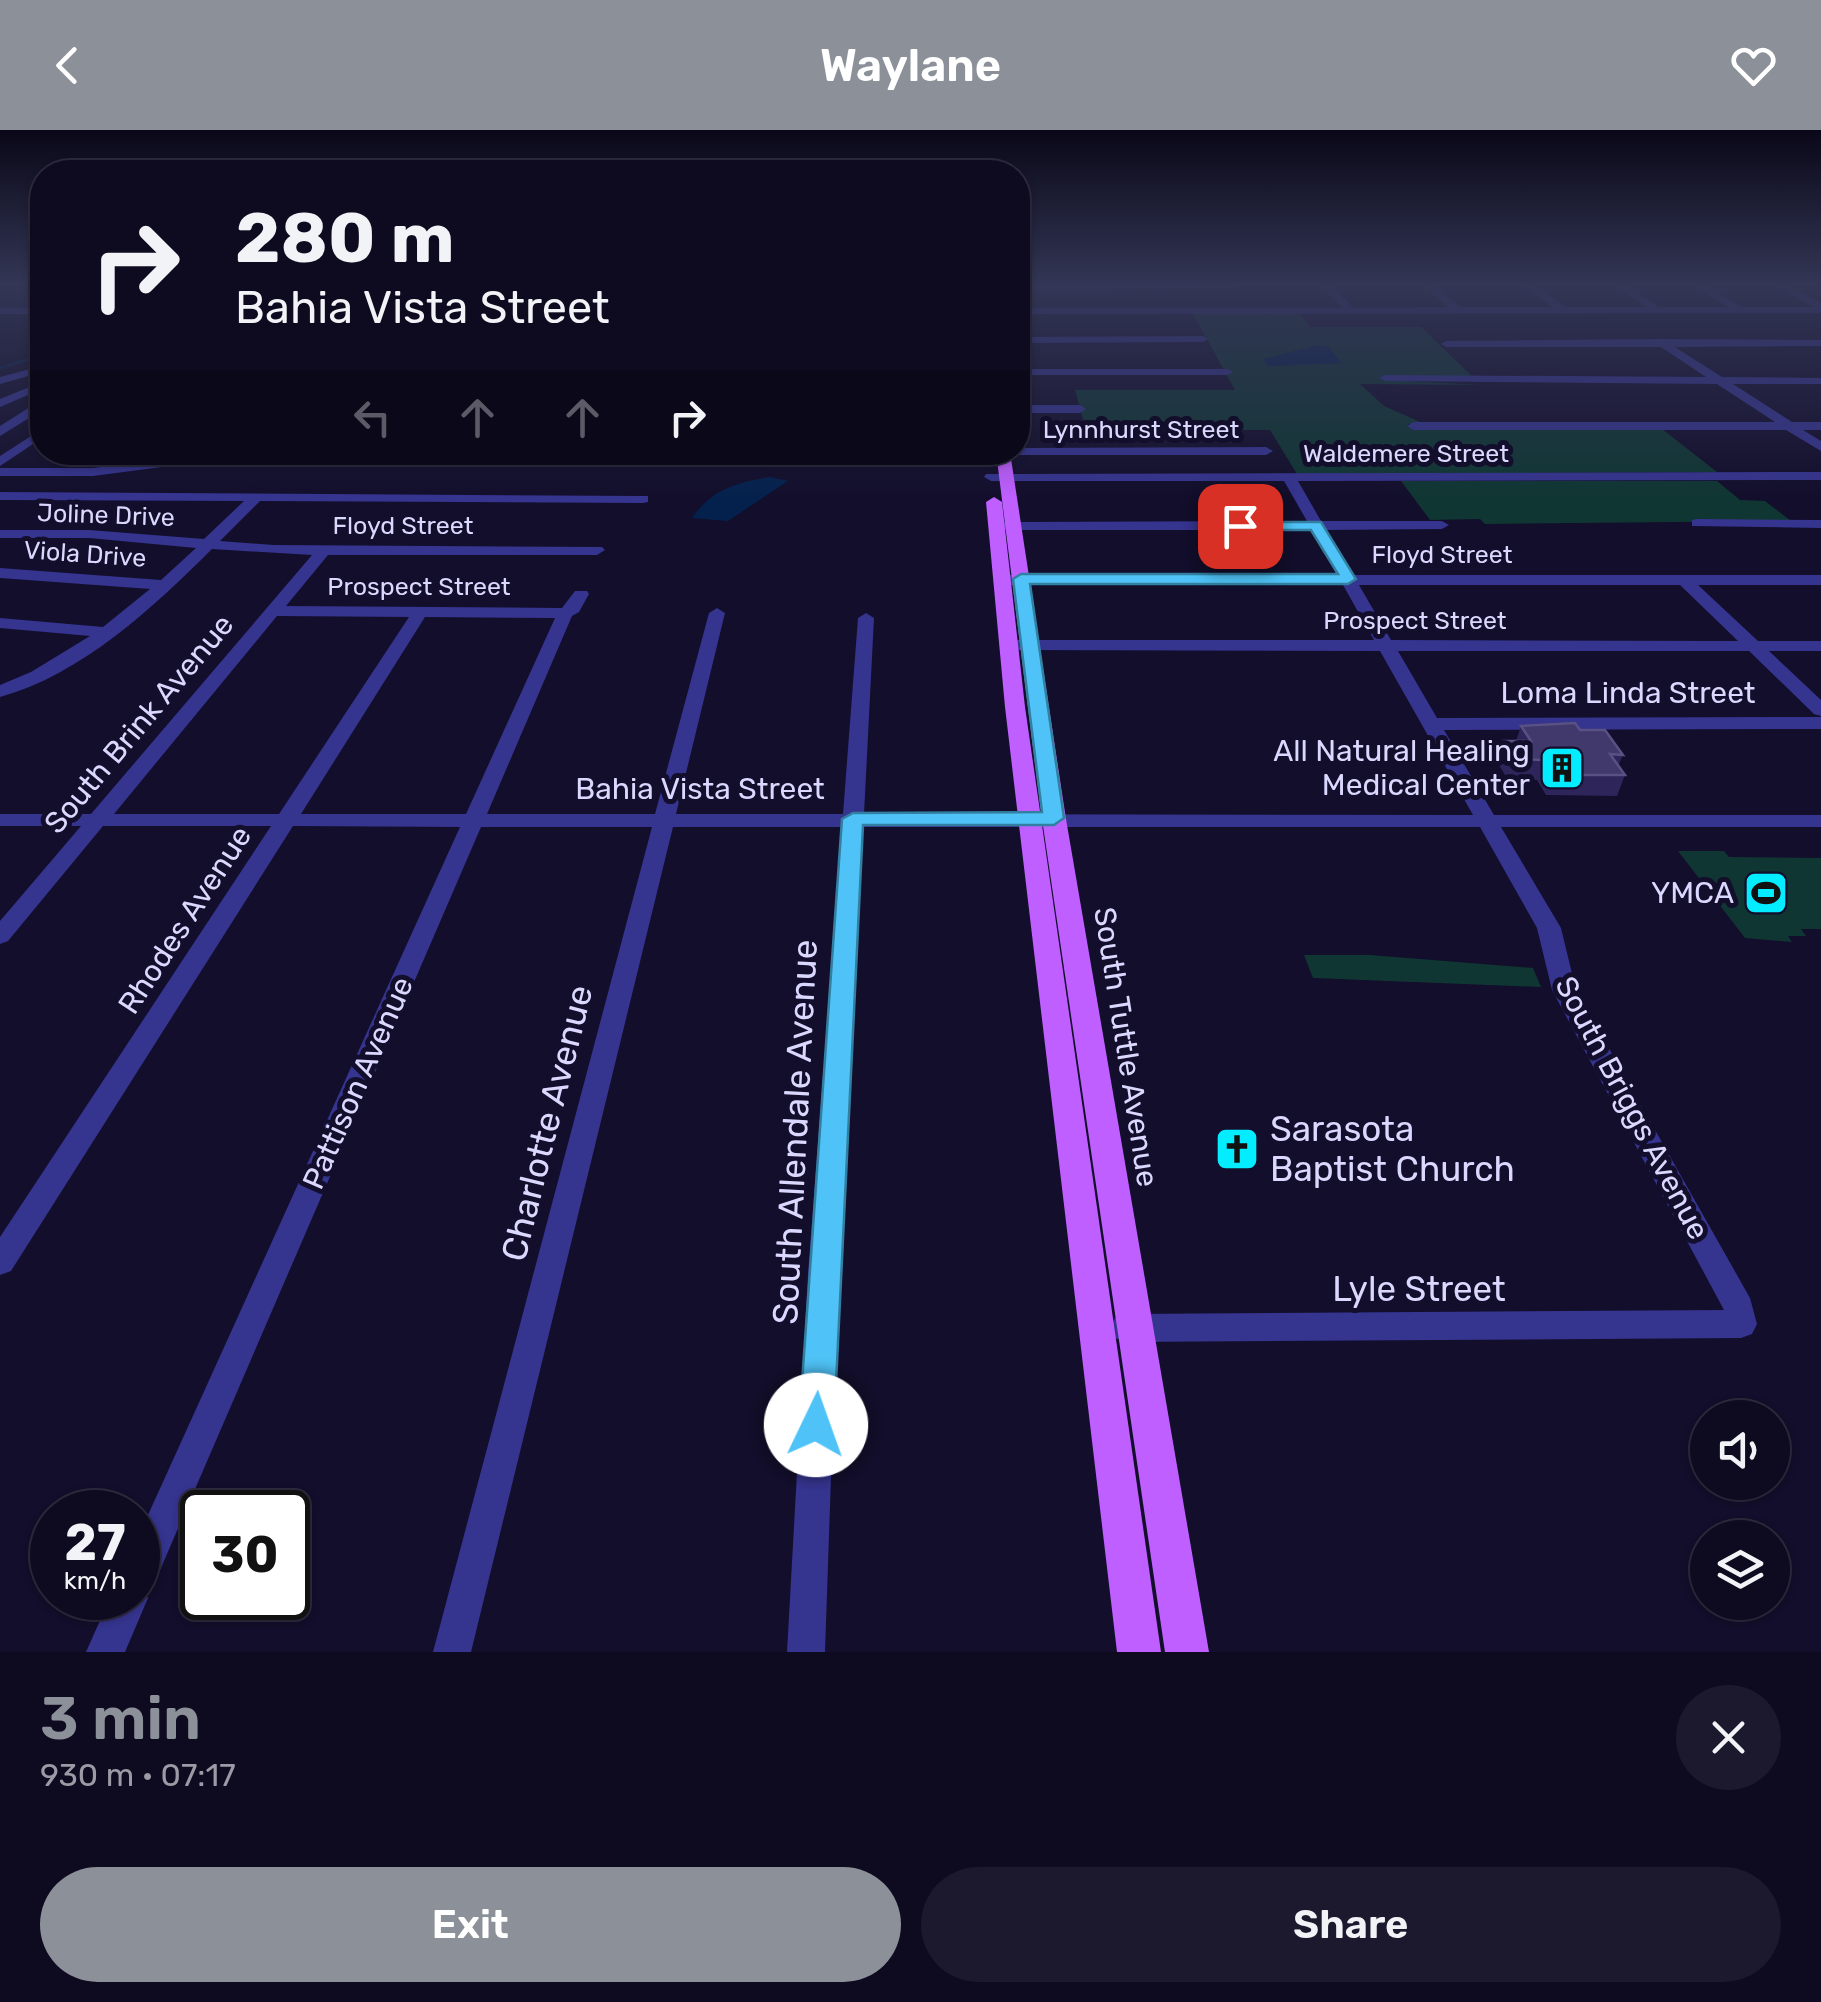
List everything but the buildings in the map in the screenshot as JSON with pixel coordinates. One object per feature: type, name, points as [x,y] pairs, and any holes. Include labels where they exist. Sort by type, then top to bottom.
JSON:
[{"type":"main road","name":"South Tuttle Avenue","points":[[993,465],[999,477]]},
{"type":"main road","name":"South Tuttle Avenue","points":[[1001,465],[999,477],[1139,1652]]},
{"type":"main road","name":"South Tuttle Avenue","points":[[1042,818],[1137,1328],[1187,1652]]},
{"type":"street","points":[[1683,356],[1821,447]]},
{"type":"street","points":[[0,381],[30,372]]},
{"type":"street","points":[[1030,372],[1227,372]]},
{"type":"street","points":[[1384,378],[1821,381]]},
{"type":"street","points":[[0,406],[30,391]]},
{"type":"street","points":[[0,406],[30,407]]},
{"type":"street","points":[[1030,409],[1080,409]]},
{"type":"street","points":[[0,432],[30,414]]},
{"type":"street","points":[[1413,426],[1821,426]]},
{"type":"street","points":[[0,462],[30,441]]},
{"type":"street","name":"Lynnhurst Street","points":[[1030,452],[1266,451]]},
{"type":"street","points":[[32,472],[42,465]]},
{"type":"street","points":[[80,472],[89,465]]},
{"type":"street","points":[[0,472],[80,472],[144,465]]},
{"type":"street","name":"South Briggs Avenue","points":[[1288,476],[1549,928],[1564,990],[1739,1308],[1740,1324]]},
{"type":"street","name":"Waldemere Street","points":[[999,477],[1821,476]]},
{"type":"street","points":[[0,496],[642,498]]},
{"type":"street","points":[[0,692],[55,666],[166,585],[257,496]]},
{"type":"street","points":[[1697,523],[1821,524]]},
{"type":"street","points":[[1006,526],[1442,525]]},
{"type":"street","name":"Joline Drive","points":[[0,534],[210,542]]},
{"type":"street","name":"Floyd Street","points":[[210,542],[260,550],[597,550]]},
{"type":"street","name":"South Brink Avenue","points":[[0,936],[324,550]]},
{"type":"street","name":"Viola Drive","points":[[0,574],[166,585]]},
{"type":"street","name":"Floyd Street","points":[[1012,579],[1821,580]]},
{"type":"street","points":[[1685,581],[1821,710]]},
{"type":"street","name":"Prospect Street","points":[[273,611],[422,611],[573,603]]},
{"type":"street","name":"Pattison Avenue","points":[[160,1528],[573,603]]},
{"type":"street","name":"Rhodes Avenue","points":[[0,1262],[422,611]]},
{"type":"street","name":"Charlotte Avenue","points":[[452,1652],[717,613]]},
{"type":"street","name":"South Allendale Avenue","points":[[806,1652],[824,1254],[866,618]]},
{"type":"street","points":[[0,624],[104,632]]},
{"type":"street","name":"Prospect Street","points":[[1020,645],[1821,646]]},
{"type":"street","name":"Loma Linda Street","points":[[1434,724],[1821,723]]},
{"type":"street","name":"Bahia Vista Street","points":[[0,820],[1821,821]]},
{"type":"street","name":"Lyle Street","points":[[1098,1328],[1740,1324]]},
{"type":"street","points":[[105,1652],[119,1620]]},
{"type":"green space","points":[[1216,356],[1451,356],[1476,380],[1407,381],[1481,385],[1360,384],[1384,406],[1425,424],[1408,424],[1410,428],[1662,429],[1717,472],[1297,474],[1270,430],[1086,430],[1075,390],[1235,390]]},
{"type":"green space","points":[[1401,481],[1717,481],[1740,500],[1765,501],[1791,521],[1485,524],[1480,519],[1430,520]]},
{"type":"green space","name":"YMCA","points":[[1678,851],[1724,851],[1729,857],[1821,858],[1821,929],[1801,929],[1806,936],[1788,936],[1792,942],[1745,938]]},
{"type":"green space","points":[[1304,955],[1370,955],[1533,968],[1541,987],[1313,978]]},
{"type":"water","points":[[1336,356],[1342,363],[1268,366],[1263,359]]},
{"type":"water","points":[[770,477],[788,481],[728,521],[692,518],[708,500],[726,489]]},
{"type":"waterway","points":[[0,368],[30,359]]},
{"type":"place","name":"All Natural Healing Medical Center","points":[[1562,768]]},
{"type":"place","name":"YMCA","points":[[1766,893]]},
{"type":"place","name":"Sarasota Baptist Church","points":[[1237,1149]]},
{"type":"route","points":[[816,1425],[853,819],[1054,818],[1021,579],[1348,579],[1316,525],[1240,526]]}]
